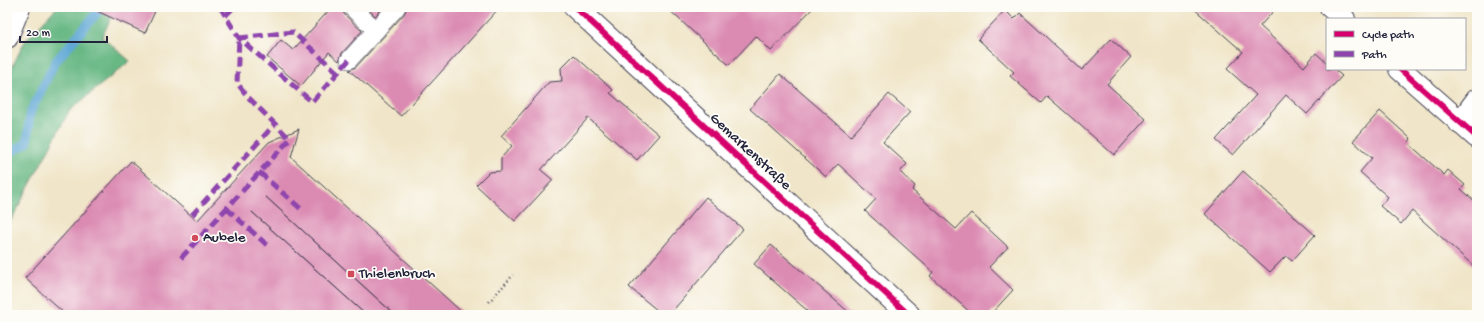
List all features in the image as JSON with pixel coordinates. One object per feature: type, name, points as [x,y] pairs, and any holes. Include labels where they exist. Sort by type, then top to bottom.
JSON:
[{"type":"street","points":[[7,37],[19,7]]},
{"type":"street","name":"Gemarkenstraße","points":[[575,7],[909,315]]},
{"type":"street","points":[[1330,7],[1343,18]]},
{"type":"street","points":[[1401,70],[1477,136]]},
{"type":"street","points":[[1460,122],[1477,100]]},
{"type":"lane","points":[[351,7],[376,30]]},
{"type":"lane","points":[[349,60],[397,7]]},
{"type":"path","points":[[489,302],[513,275]]},
{"type":"green space","points":[[57,7],[116,7],[102,37],[130,61],[69,111],[7,228],[7,77],[25,41]]},
{"type":"building","points":[[88,7],[157,7],[145,33]]},
{"type":"building","points":[[332,7],[341,7],[344,14],[362,31],[342,53],[339,61],[329,52],[301,86],[267,57],[281,40],[293,50]]},
{"type":"building","points":[[366,7],[384,7],[375,16]]},
{"type":"building","points":[[407,7],[500,7],[401,116],[349,70],[356,67],[404,14]]},
{"type":"building","points":[[666,7],[814,7],[771,51],[756,36],[729,65]]},
{"type":"building","points":[[1192,7],[1277,7],[1260,26],[1304,67],[1316,53],[1326,62],[1326,70],[1335,70],[1342,76],[1307,114],[1286,95],[1233,155],[1216,140],[1256,95],[1227,69],[1243,52]]},
{"type":"building","points":[[1005,10],[1014,19],[1020,13],[1082,70],[1111,39],[1131,57],[1107,84],[1146,119],[1114,155],[1047,96],[1041,103],[1010,76],[1014,72],[978,39]]},
{"type":"building","points":[[574,55],[613,90],[610,93],[659,135],[637,160],[588,118],[541,170],[553,180],[515,221],[476,185],[489,172],[501,171],[501,158],[512,146],[501,136],[549,82],[562,81],[561,68]]},
{"type":"building","points":[[780,74],[851,136],[889,94],[910,112],[883,142],[907,164],[900,172],[915,186],[912,190],[956,229],[971,213],[1008,247],[989,267],[1013,290],[990,315],[973,315],[930,276],[933,272],[865,211],[876,199],[838,164],[826,177],[750,109]]},
{"type":"building","points":[[1380,111],[1411,139],[1408,143],[1444,175],[1448,170],[1465,185],[1461,189],[1477,203],[1477,269],[1412,211],[1401,224],[1380,206],[1388,197],[1360,172],[1372,158],[1353,141]]},
{"type":"building","points":[[299,129],[291,157],[465,315],[66,315],[25,278],[131,161],[197,221],[269,142]]},
{"type":"building","points":[[1243,171],[1315,235],[1292,261],[1286,256],[1270,272],[1205,214]]},
{"type":"building","points":[[706,197],[743,229],[669,315],[663,315],[629,287]]},
{"type":"building","points":[[771,245],[852,315],[813,315],[802,306],[754,264]]},
{"type":"waterway","points":[[7,154],[27,143],[30,113],[55,62],[102,7]]},
{"type":"tram line","points":[[266,197],[395,315]]},
{"type":"tram line","points":[[252,212],[366,315]]},
{"type":"marked path","points":[[220,7],[239,38],[312,102],[349,60]]},
{"type":"marked path","points":[[225,16],[234,7]]},
{"type":"marked path","points":[[239,38],[293,32],[338,73]]},
{"type":"marked path","points":[[181,258],[290,139],[249,98],[237,83],[239,38]]},
{"type":"marked path","points":[[192,215],[275,124]]},
{"type":"marked path","points":[[259,172],[301,209]]},
{"type":"marked path","points":[[226,208],[267,245]]},
{"type":"cycle path","points":[[575,7],[909,315]]},
{"type":"cycle path","points":[[1401,70],[1477,137]]},
{"type":"place","name":"Aubele","points":[[195,238]]},
{"type":"place","name":"Thielenbruch","points":[[351,274]]}]
